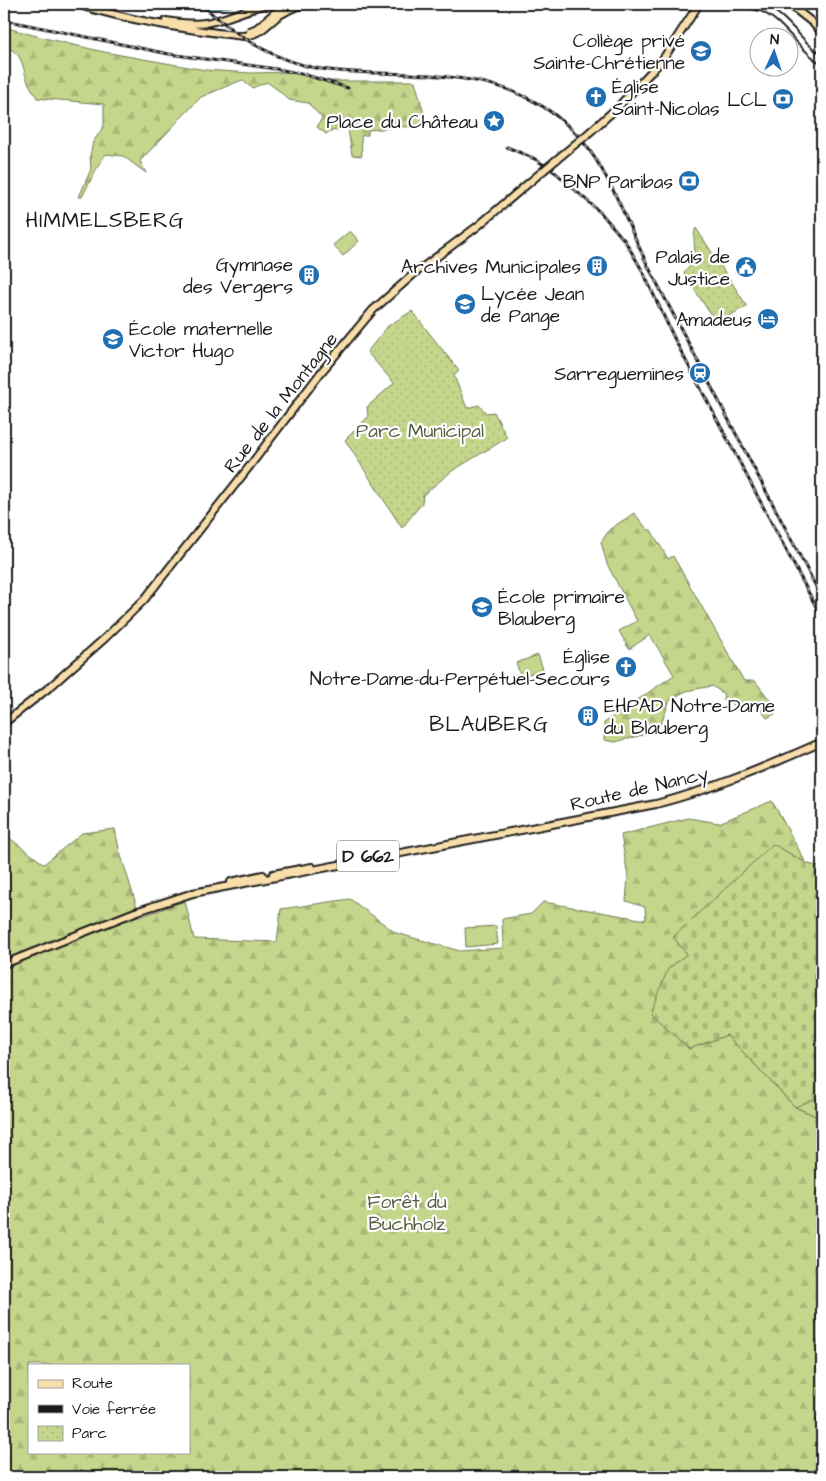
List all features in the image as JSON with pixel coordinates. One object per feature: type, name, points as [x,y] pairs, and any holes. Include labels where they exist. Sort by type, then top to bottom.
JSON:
[{"type":"main road","points":[[76,4],[112,14],[166,25],[235,35],[250,35],[260,32],[283,13],[303,4]]},
{"type":"main road","points":[[188,24],[203,24],[216,21],[266,4]]},
{"type":"main road","points":[[112,14],[248,32],[257,28],[278,10],[290,4]]},
{"type":"main road","name":"Rue de la Montagne","points":[[4,722],[51,686],[144,600],[320,374],[373,310],[415,273],[478,226],[602,122],[663,59],[700,4]]},
{"type":"main road","points":[[789,4],[822,33]]},
{"type":"main road","points":[[795,4],[822,27]]},
{"type":"main road","name":"Route de Nancy","points":[[4,964],[135,912],[193,893],[480,839],[686,796],[734,780],[822,742]]},
{"type":"street","points":[[742,4],[759,7],[776,17],[821,60]]},
{"type":"street","points":[[821,60],[822,51]]},
{"type":"green space","points":[[4,27],[104,52],[205,70],[251,73],[294,72],[325,81],[415,81],[427,125],[368,130],[368,135],[361,136],[362,156],[352,155],[348,129],[330,131],[326,134],[317,127],[322,118],[308,103],[289,100],[267,82],[252,88],[242,80],[201,97],[140,161],[146,173],[123,156],[106,154],[82,197],[79,197],[91,169],[90,156],[93,142],[104,126],[104,104],[37,98],[26,78],[19,57],[11,49],[4,47]]},
{"type":"green space","points":[[696,228],[747,306],[716,323],[684,273],[694,258]]},
{"type":"green space","points":[[350,231],[359,241],[343,256],[333,245]]},
{"type":"green space","name":"Parc Municipal","points":[[412,311],[459,371],[454,376],[467,408],[479,405],[486,413],[494,412],[507,438],[452,471],[423,495],[422,503],[402,528],[345,440],[368,417],[367,407],[394,383],[367,352],[388,326]]},
{"type":"green space","points":[[634,513],[648,530],[651,530],[668,559],[673,556],[744,681],[755,681],[770,700],[775,714],[767,718],[755,702],[736,709],[733,704],[724,700],[723,693],[712,686],[686,691],[670,700],[658,731],[615,742],[604,740],[604,723],[674,675],[650,635],[629,649],[619,631],[637,621],[607,564],[601,542],[610,529]]},
{"type":"green space","points":[[538,655],[543,669],[521,677],[516,663]]},
{"type":"green space","name":"Forêt du Buchholz","points":[[772,801],[806,863],[773,845],[674,937],[687,954],[668,969],[689,1049],[727,1035],[795,1107],[822,1119],[822,1477],[4,1477],[4,834],[44,864],[82,833],[115,829],[119,849],[140,917],[185,901],[194,939],[277,942],[281,909],[350,899],[396,933],[460,951],[503,948],[502,919],[531,914],[543,902],[646,920],[645,907],[626,901],[628,877],[621,835],[688,818],[719,823]]},
{"type":"green space","points":[[773,844],[806,863],[822,868],[822,1096],[795,1107],[727,1035],[689,1049],[650,1013],[668,969],[687,954],[673,937]]},
{"type":"green space","points":[[496,926],[498,944],[466,947],[465,928]]},
{"type":"green space","points":[[822,1089],[822,1119],[795,1107]]},
{"type":"water","points":[[139,4],[244,4],[218,9],[179,10]]},
{"type":"railway","points":[[201,4],[236,33],[261,48],[289,61],[331,70],[434,75],[487,83],[512,91],[536,102],[559,118],[580,138],[610,184],[649,268],[822,598]]},
{"type":"railway","points":[[4,20],[169,54],[283,70],[348,88]]},
{"type":"railway","points":[[507,147],[535,159],[556,173],[601,213],[625,241],[642,270],[675,340],[822,618]]},
{"type":"place","name":"Collège privé Sainte-Chrétienne","points":[[701,51]]},
{"type":"place","name":"Église Saint-Nicolas","points":[[596,97]]},
{"type":"place","name":"LCL","points":[[783,99]]},
{"type":"place","name":"Place du Château","points":[[494,121]]},
{"type":"place","name":"BNP Paribas","points":[[689,181]]},
{"type":"place","name":"Archives Municipales","points":[[597,266]]},
{"type":"place","name":"Palais de Justice","points":[[746,267]]},
{"type":"place","name":"Gymnase des Vergers","points":[[309,275]]},
{"type":"place","name":"Lycée Jean de Pange","points":[[465,304]]},
{"type":"place","name":"Amadeus","points":[[768,319]]},
{"type":"place","name":"École maternelle Victor Hugo","points":[[113,339]]},
{"type":"place","name":"Sarreguemines","points":[[700,373]]},
{"type":"place","name":"École primaire Blauberg","points":[[482,607]]},
{"type":"place","name":"Église Notre-Dame-du-Perpétuel-Secours","points":[[626,667]]},
{"type":"place","name":"EHPAD Notre-Dame du Blauberg","points":[[588,716]]},
{"type":"district","name":"HIMMELSBERG","points":[[105,220]]},
{"type":"district","name":"BLAUBERG","points":[[489,724]]}]
